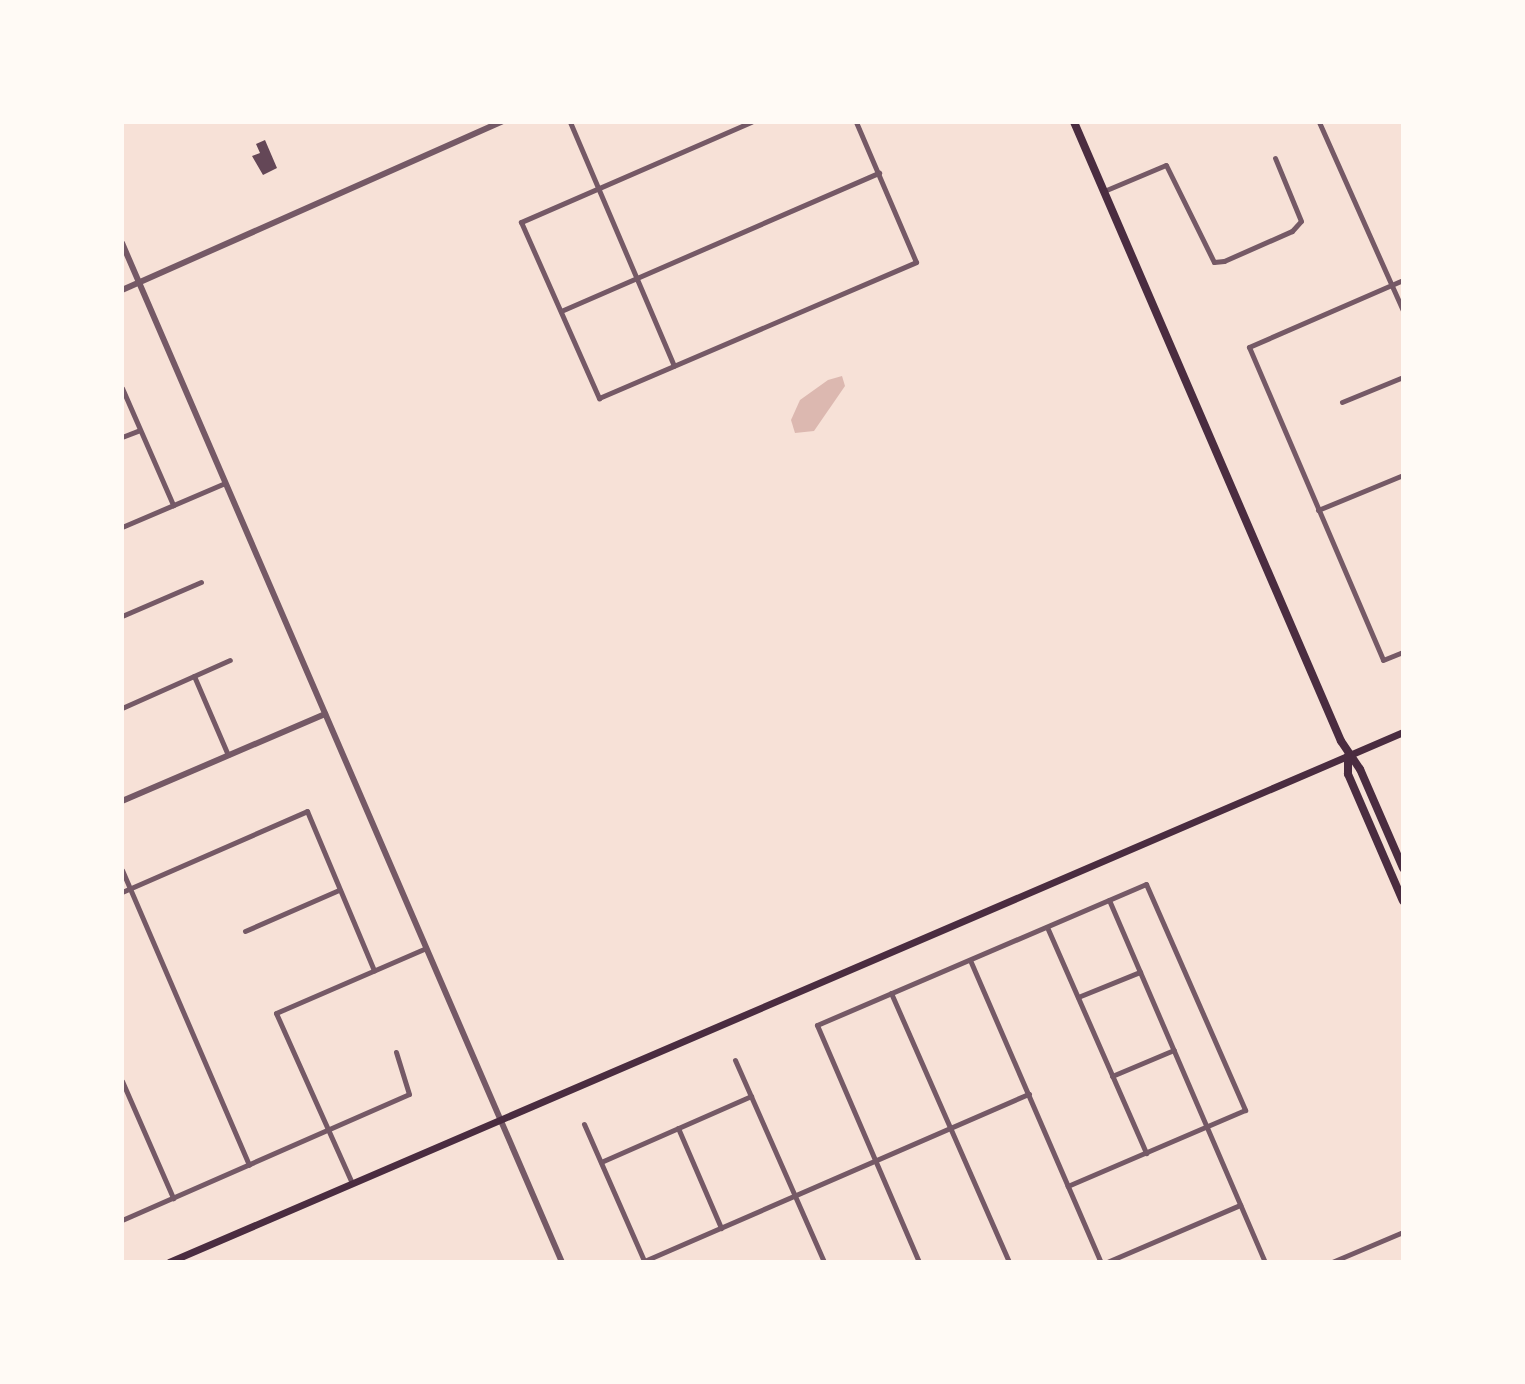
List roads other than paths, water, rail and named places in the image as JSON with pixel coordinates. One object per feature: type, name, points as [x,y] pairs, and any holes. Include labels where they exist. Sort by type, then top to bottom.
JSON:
[{"type":"highway","points":[[1074,122],[1348,755],[1360,769],[1403,868]]},
{"type":"highway","points":[[1348,755],[1348,774],[1403,901]]},
{"type":"main road","points":[[169,1262],[1403,732]]},
{"type":"street","points":[[122,290],[502,122]]},
{"type":"street","points":[[570,122],[674,366]]},
{"type":"street","points":[[751,122],[521,222],[599,398],[916,262],[856,122]]},
{"type":"street","points":[[1319,122],[1403,311]]},
{"type":"street","points":[[1104,191],[1166,165],[1214,262],[1292,231],[1301,221],[1275,158]]},
{"type":"street","points":[[561,311],[879,173]]},
{"type":"street","points":[[122,243],[562,1262]]},
{"type":"street","points":[[1403,280],[1249,347],[1383,660],[1403,652]]},
{"type":"street","points":[[1342,402],[1403,377]]},
{"type":"street","points":[[122,388],[173,505]]},
{"type":"street","points":[[122,437],[140,430]]},
{"type":"street","points":[[1318,510],[1403,475]]},
{"type":"street","points":[[122,527],[225,483]]},
{"type":"street","points":[[122,616],[201,582]]},
{"type":"street","points":[[122,708],[230,660]]},
{"type":"street","points":[[194,676],[228,755]]},
{"type":"street","points":[[122,801],[325,714]]},
{"type":"street","points":[[122,892],[307,811],[374,970]]},
{"type":"street","points":[[122,870],[249,1165]]},
{"type":"street","points":[[919,1262],[817,1025],[1146,884],[1245,1110],[1068,1186]]},
{"type":"street","points":[[245,931],[339,890]]},
{"type":"street","points":[[1109,900],[1265,1262]]},
{"type":"street","points":[[1047,927],[1146,1153]]},
{"type":"street","points":[[352,1183],[276,1013],[426,948]]},
{"type":"street","points":[[970,960],[1104,1262],[1240,1205]]},
{"type":"street","points":[[1078,997],[1140,972]]},
{"type":"street","points":[[891,993],[1009,1262]]},
{"type":"street","points":[[1112,1076],[1174,1050]]},
{"type":"street","points":[[122,1220],[409,1094],[396,1052]]},
{"type":"street","points":[[735,1060],[824,1262]]},
{"type":"street","points":[[122,1081],[173,1198]]},
{"type":"street","points":[[584,1124],[643,1262],[1029,1094]]},
{"type":"street","points":[[601,1162],[751,1096]]},
{"type":"street","points":[[678,1128],[721,1228]]},
{"type":"street","points":[[1332,1262],[1403,1232]]}]
